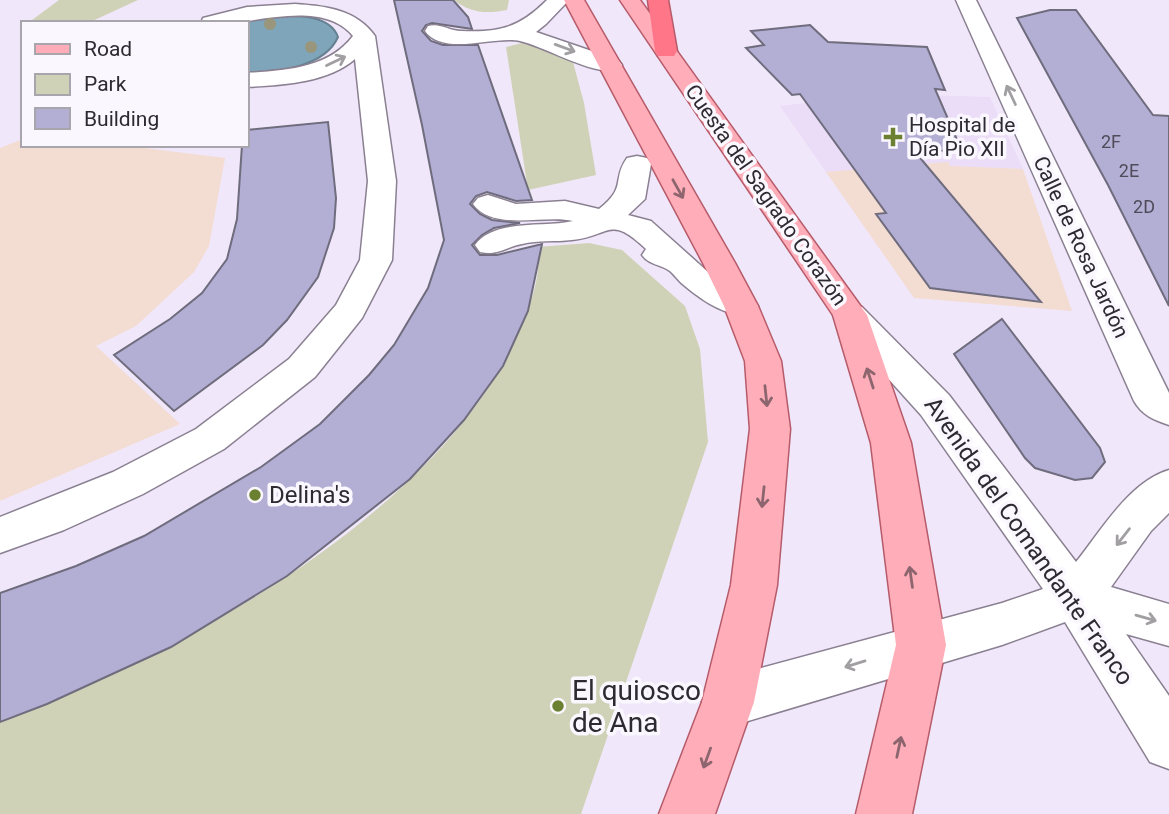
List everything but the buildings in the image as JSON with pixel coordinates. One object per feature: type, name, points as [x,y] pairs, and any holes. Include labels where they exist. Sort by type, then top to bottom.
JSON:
[{"type":"highway","points":[[658,0],[666,51]]},
{"type":"main road","points":[[574,0],[610,65],[645,155],[741,306],[763,361],[770,429],[754,584],[728,702],[687,814]]},
{"type":"main road","name":"Cuesta del Sagrado Corazón","points":[[630,0],[850,315],[891,443],[921,645]]},
{"type":"main road","points":[[884,814],[921,645]]},
{"type":"street","points":[[519,33],[539,20],[559,0]]},
{"type":"street","name":"Calle de Rosa Jardón","points":[[967,0],[1153,401],[1169,411]]},
{"type":"street","points":[[0,534],[49,518],[128,483],[210,439],[302,368],[349,310],[376,260],[382,181],[353,89],[364,36],[360,25],[349,16],[305,7],[250,11],[218,21]]},
{"type":"street","points":[[436,31],[458,38],[519,33],[610,65]]},
{"type":"street","points":[[248,80],[280,78],[313,71],[340,61],[357,48],[364,36]]},
{"type":"street","points":[[280,78],[353,89]]},
{"type":"street","points":[[606,218],[630,199],[645,155]]},
{"type":"street","points":[[491,245],[570,220],[645,155]]},
{"type":"street","points":[[488,205],[514,213],[570,220],[606,218],[640,227],[696,279],[741,306]]},
{"type":"street","points":[[570,220],[680,263]]},
{"type":"street","name":"Avenida del Comandante Franco","points":[[850,315],[935,405],[1076,598],[1169,743]]},
{"type":"street","points":[[728,702],[1002,624],[1076,598],[1136,519],[1169,486]]},
{"type":"street","points":[[1076,598],[1169,625]]},
{"type":"shaded area","points":[[884,94],[990,97],[1023,169],[950,166],[948,162],[826,172],[780,106]]},
{"type":"shaded area","points":[[21,140],[21,147],[136,147],[225,158],[209,246],[194,272],[136,326],[96,346],[180,424],[0,501],[0,148]]},
{"type":"shaded area","points":[[948,162],[950,166],[1023,169],[1072,311],[914,298],[826,172]]},
{"type":"green space","points":[[59,0],[138,0],[92,21],[31,21]]},
{"type":"green space","points":[[454,0],[509,0],[507,10],[486,12],[466,8]]},
{"type":"green space","points":[[526,42],[573,62],[584,103],[596,175],[528,190],[506,47]]},
{"type":"green space","points":[[589,243],[622,250],[685,306],[700,349],[708,442],[581,814],[0,814],[0,722],[70,694],[144,659],[219,618],[294,572],[363,520],[426,464],[478,403],[516,338],[525,316],[538,270],[537,247]]},
{"type":"water","points":[[268,16],[308,17],[326,23],[338,37],[332,47],[311,62],[285,69],[248,72],[248,21],[245,21]]},
{"type":"place","name":"Hospital de Día Pio XII","points":[[893,137]]},
{"type":"place","name":"Delina's","points":[[255,495]]},
{"type":"place","name":"El quiosco de Ana","points":[[558,706]]}]
